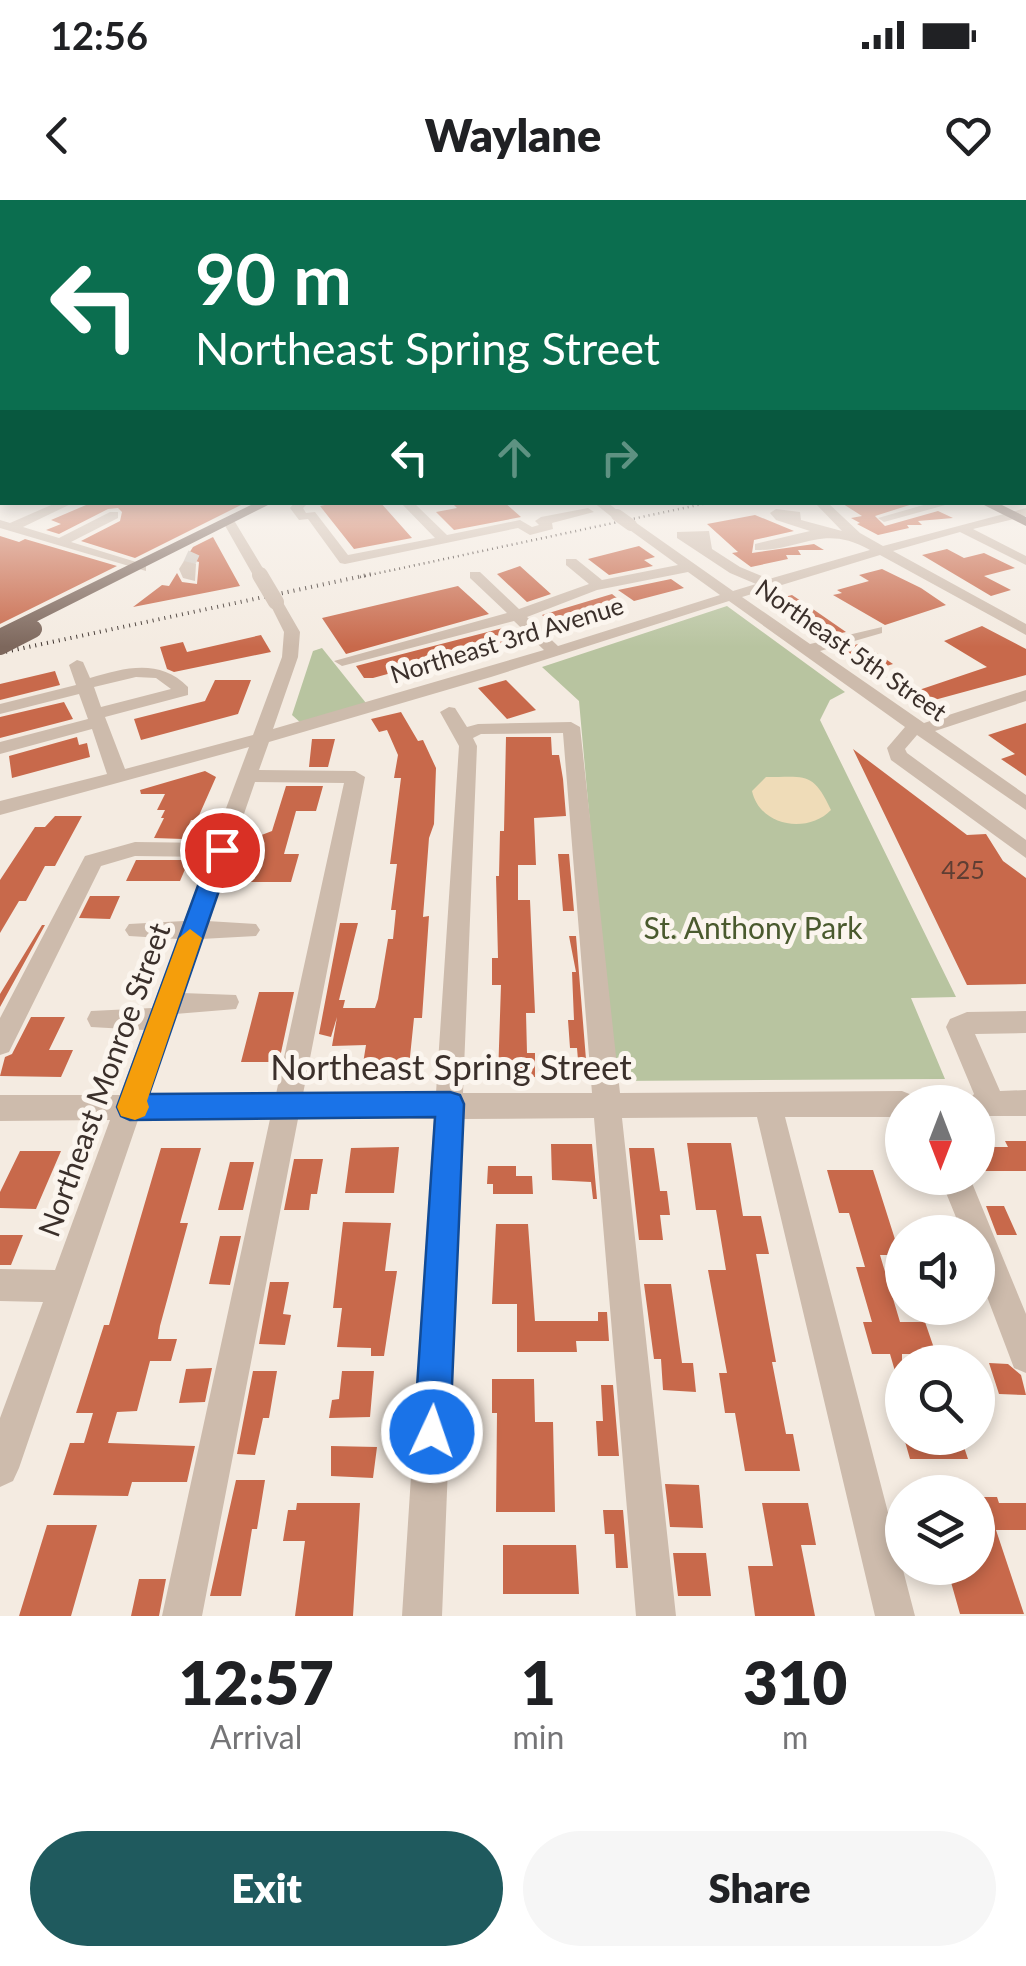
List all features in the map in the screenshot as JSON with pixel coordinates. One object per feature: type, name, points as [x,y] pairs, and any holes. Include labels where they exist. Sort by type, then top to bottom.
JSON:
[{"type":"main road","points":[[0,635],[142,568],[188,561],[229,522],[242,515]]},
{"type":"main road","points":[[0,646],[127,580],[142,568]]},
{"type":"street","points":[[5,526],[35,515]]},
{"type":"street","points":[[59,543],[114,515]]},
{"type":"street","points":[[312,515],[345,560],[449,539]]},
{"type":"street","points":[[421,515],[463,546],[549,526],[542,521],[564,515]]},
{"type":"street","name":"Northeast 5th Street","points":[[609,515],[692,568],[1026,804]]},
{"type":"street","points":[[833,515],[855,536],[1026,630]]},
{"type":"street","points":[[884,518],[895,515]]},
{"type":"street","points":[[974,515],[990,521]]},
{"type":"street","name":"Northeast 3rd Avenue","points":[[0,808],[261,740],[555,652],[766,582],[961,528],[1021,516]]},
{"type":"street","name":"Northeast Monroe Street","points":[[0,1468],[290,657],[292,632],[229,522]]},
{"type":"street","points":[[796,522],[824,532],[855,536]]},
{"type":"street","points":[[5,526],[142,568]]},
{"type":"street","points":[[961,528],[1026,561]]},
{"type":"street","points":[[760,547],[824,532]]},
{"type":"street","points":[[706,550],[734,570],[766,582]]},
{"type":"street","points":[[571,562],[599,586]]},
{"type":"street","points":[[342,661],[518,615],[599,586],[653,572],[692,568]]},
{"type":"street","points":[[475,575],[555,652]]},
{"type":"street","points":[[808,650],[877,630]]},
{"type":"street","points":[[0,709],[87,692],[175,684],[148,669],[87,692],[0,748]]},
{"type":"street","points":[[87,692],[118,777]]},
{"type":"street","points":[[1026,694],[918,728],[896,748],[898,756],[1026,851]]},
{"type":"street","points":[[422,1616],[468,746],[456,724],[478,729],[571,726],[656,1616]]},
{"type":"street","points":[[182,1616],[355,776],[248,776]]},
{"type":"street","points":[[0,1044],[93,861],[135,848],[222,850]]},
{"type":"street","points":[[138,930],[248,930]]},
{"type":"street","points":[[100,1019],[227,1002]]},
{"type":"street","points":[[978,1085],[958,1027],[967,1023],[1026,1022]]},
{"type":"street","name":"Northeast Spring Street","points":[[0,1108],[67,1098],[130,1107],[200,1097],[284,1107],[885,1104]]},
{"type":"street","points":[[768,1104],[895,1616]]},
{"type":"street","points":[[995,1104],[1026,1104]]},
{"type":"street","points":[[995,1278],[1026,1356]]},
{"type":"street","points":[[0,1285],[66,1286]]},
{"type":"green space","name":"St. Anthony Park","points":[[727,606],[845,692],[830,700],[820,720],[956,997],[911,998],[945,1079],[613,1081],[579,701],[542,667]]},
{"type":"green space","points":[[322,648],[366,703],[302,724],[292,715],[313,651]]},
{"type":"sand","points":[[766,777],[813,782],[831,810],[821,818],[798,824],[774,819],[764,813],[752,791]]},
{"type":"building","points":[[62,515],[96,515],[59,534],[46,530],[61,524],[51,520]]},
{"type":"building","points":[[121,515],[221,515],[135,558],[81,541],[120,521]]},
{"type":"building","points":[[327,515],[392,515],[412,538],[354,549]]},
{"type":"building","points":[[439,515],[521,517],[454,530]]},
{"type":"building","points":[[755,515],[794,531],[754,540],[752,553],[814,544],[824,550],[798,550],[801,555],[786,555],[788,559],[751,567],[732,553],[738,552],[707,524]]},
{"type":"building","points":[[878,515],[875,516],[885,526],[924,515],[953,518],[918,521],[922,525],[907,525],[909,528],[878,535],[851,518]]},
{"type":"building","points":[[0,536],[19,542],[25,539],[117,566],[0,624]]},
{"type":"building","points":[[213,537],[240,586],[133,607],[162,585],[169,586],[177,573],[182,582],[197,584],[199,562],[186,558],[193,547]]},
{"type":"building","points":[[639,546],[655,557],[644,560],[653,566],[609,575],[588,559]]},
{"type":"building","points":[[947,549],[964,558],[984,553],[1015,568],[984,576],[1011,590],[991,596],[922,555]]},
{"type":"building","points":[[520,566],[551,594],[527,602],[497,574]]},
{"type":"building","points":[[882,569],[946,605],[885,625],[833,595],[842,593],[837,590],[869,581],[859,575]]},
{"type":"building","points":[[671,579],[684,588],[634,601],[618,590]]},
{"type":"building","points":[[458,586],[489,614],[346,654],[322,618]]},
{"type":"building","points":[[612,594],[627,606],[554,626],[542,615]]},
{"type":"building","points":[[792,595],[846,632],[818,638],[820,633],[772,600]]},
{"type":"building","points":[[982,626],[1026,649],[1026,675],[927,702],[913,692],[987,667],[944,641]]},
{"type":"building","points":[[503,628],[513,638],[373,678],[364,678],[356,666]]},
{"type":"building","points":[[261,635],[271,652],[174,672],[167,669],[160,647],[183,642],[187,652]]},
{"type":"building","points":[[862,643],[893,664],[873,670],[847,651],[836,650]]},
{"type":"building","points":[[55,671],[60,685],[0,700],[0,684]]},
{"type":"building","points":[[215,680],[251,680],[238,714],[141,740],[134,719],[205,701]]},
{"type":"building","points":[[506,680],[536,710],[507,719],[478,688]]},
{"type":"building","points":[[64,702],[73,719],[0,738],[0,717]]},
{"type":"building","points":[[401,712],[418,741],[423,740],[436,768],[423,917],[429,916],[422,1018],[414,1018],[408,1076],[361,1076],[366,1045],[332,1046],[337,1017],[331,1037],[319,1034],[340,923],[358,923],[339,1000],[345,1000],[343,1008],[375,1008],[378,999],[388,939],[393,939],[396,910],[391,910],[397,864],[390,864],[401,778],[394,778],[398,755],[387,730],[379,732],[371,719]]},
{"type":"building","points":[[1026,723],[1026,776],[1001,759],[1015,754],[988,735]]},
{"type":"building","points":[[77,737],[79,745],[87,743],[90,757],[12,778],[9,756]]},
{"type":"building","points":[[506,737],[551,737],[552,755],[559,755],[563,779],[566,816],[534,818],[536,865],[518,865],[518,900],[530,900],[535,1013],[526,1013],[527,1053],[535,1053],[535,1077],[498,1077],[501,985],[492,985],[492,958],[498,958],[496,876],[500,831],[504,831]]},
{"type":"building","points":[[312,739],[335,739],[328,767],[309,767]]},
{"type":"building","points":[[853,749],[967,835],[986,834],[1003,861],[1026,878],[1026,984],[967,985]]},
{"type":"building","points":[[205,771],[216,777],[197,820],[191,820],[183,839],[154,838],[164,818],[165,810],[157,810],[165,794],[141,794],[140,790]]},
{"type":"building","points":[[286,786],[323,786],[316,811],[296,811],[284,854],[299,854],[291,882],[238,882],[247,854],[253,854],[259,836],[272,831]]},
{"type":"building","points":[[55,816],[82,816],[55,866],[45,866],[26,901],[19,901],[0,933],[0,880],[35,827],[45,827]]},
{"type":"building","points":[[558,854],[569,854],[574,911],[563,911]]},
{"type":"building","points":[[136,860],[189,860],[180,881],[126,881]]},
{"type":"building","points":[[90,896],[120,896],[110,919],[79,918]]},
{"type":"building","points":[[45,925],[0,1007],[0,994]]},
{"type":"building","points":[[569,936],[576,936],[587,1072],[579,1072],[577,1048],[570,1048],[568,1020],[574,1020],[572,972],[576,972]]},
{"type":"building","points":[[259,992],[294,992],[279,1062],[241,1062]]},
{"type":"building","points":[[31,1017],[65,1017],[49,1050],[73,1050],[61,1077],[0,1076],[5,1057],[12,1054]]},
{"type":"building","points":[[1005,1141],[1026,1141],[1026,1171],[995,1171],[995,1147],[1008,1147]]},
{"type":"building","points":[[687,1143],[731,1143],[743,1216],[761,1216],[769,1254],[756,1254],[776,1362],[772,1362],[786,1434],[793,1434],[800,1471],[745,1471],[735,1413],[725,1413],[719,1373],[727,1373],[708,1270],[726,1270],[716,1210],[696,1210]]},
{"type":"building","points":[[551,1144],[592,1144],[597,1199],[593,1199],[591,1182],[552,1180]]},
{"type":"building","points":[[399,1147],[394,1193],[345,1193],[351,1148]]},
{"type":"building","points":[[161,1148],[201,1148],[180,1223],[188,1223],[158,1339],[177,1339],[171,1361],[150,1361],[137,1411],[117,1412],[108,1443],[195,1446],[187,1482],[132,1482],[128,1496],[53,1495],[70,1443],[84,1443],[93,1413],[76,1413],[104,1325],[109,1325]]},
{"type":"building","points":[[629,1148],[654,1148],[660,1191],[667,1191],[670,1215],[660,1215],[663,1240],[639,1240]]},
{"type":"building","points":[[20,1151],[61,1151],[36,1209],[0,1208],[0,1192]]},
{"type":"building","points":[[294,1159],[323,1159],[317,1194],[311,1194],[309,1210],[284,1210]]},
{"type":"building","points":[[230,1162],[254,1162],[243,1210],[218,1210]]},
{"type":"building","points":[[488,1166],[516,1166],[516,1176],[532,1176],[533,1194],[493,1194],[493,1184],[487,1184]]},
{"type":"building","points":[[827,1170],[873,1170],[887,1215],[885,1255],[880,1255],[885,1272],[885,1325],[926,1325],[933,1345],[885,1345],[885,1354],[872,1354],[863,1322],[872,1322],[856,1267],[865,1267],[849,1213],[839,1213]]},
{"type":"building","points":[[986,1206],[1004,1206],[1017,1235],[997,1235],[995,1215],[989,1215]]},
{"type":"building","points":[[343,1222],[391,1223],[385,1271],[397,1271],[384,1356],[371,1356],[371,1348],[337,1347],[342,1308],[333,1308]]},
{"type":"building","points":[[496,1224],[528,1224],[535,1321],[598,1321],[598,1312],[607,1312],[609,1341],[576,1341],[577,1352],[517,1352],[517,1304],[492,1304]]},
{"type":"building","points":[[0,1235],[23,1235],[11,1265],[0,1265]]},
{"type":"building","points":[[220,1236],[241,1236],[230,1285],[209,1284]]},
{"type":"building","points":[[270,1282],[289,1282],[283,1314],[291,1315],[285,1345],[259,1344]]},
{"type":"building","points":[[644,1284],[671,1284],[682,1363],[693,1363],[696,1392],[663,1390],[661,1359],[654,1359]]},
{"type":"building","points":[[995,1363],[1008,1364],[1021,1375],[1026,1395],[999,1394]]},
{"type":"building","points":[[212,1368],[205,1402],[179,1403],[186,1369]]},
{"type":"building","points":[[253,1371],[277,1371],[269,1418],[263,1418],[255,1455],[237,1454]]},
{"type":"building","points":[[342,1371],[374,1371],[370,1417],[329,1418],[332,1400],[339,1399]]},
{"type":"building","points":[[492,1379],[534,1379],[535,1422],[553,1422],[555,1512],[496,1512],[497,1413],[492,1413]]},
{"type":"building","points":[[601,1385],[613,1385],[619,1456],[598,1456],[596,1421],[603,1421]]},
{"type":"building","points":[[331,1446],[377,1447],[373,1478],[331,1476]]},
{"type":"building","points":[[909,1455],[967,1455],[968,1459],[910,1459]]},
{"type":"building","points":[[236,1480],[265,1480],[257,1529],[252,1529],[241,1596],[210,1596]]},
{"type":"building","points":[[665,1484],[699,1485],[703,1528],[670,1527]]},
{"type":"building","points":[[995,1497],[999,1503],[1026,1503],[1026,1530],[996,1530],[1024,1614],[960,1614],[952,1585],[995,1585]]},
{"type":"building","points":[[297,1503],[360,1503],[353,1616],[295,1616],[305,1541],[283,1541],[288,1510],[296,1510]]},
{"type":"building","points":[[762,1503],[808,1503],[816,1545],[801,1545],[815,1616],[755,1616],[748,1566],[773,1566]]},
{"type":"building","points":[[603,1510],[623,1510],[628,1568],[616,1568],[614,1534],[605,1534]]},
{"type":"building","points":[[47,1525],[97,1525],[71,1616],[19,1616]]},
{"type":"building","points":[[503,1545],[576,1545],[579,1594],[503,1594]]},
{"type":"building","points":[[673,1553],[706,1553],[711,1596],[678,1596]]},
{"type":"building","points":[[139,1579],[166,1579],[159,1616],[131,1616]]},
{"type":"tunnel","points":[[189,564],[194,553]]},
{"type":"railway","points":[[360,577],[651,515]]},
{"type":"railway","points":[[0,653],[372,574]]},
{"type":"slow traffic","points":[[135,1107],[130,1107],[190,938]]},
{"type":"route","points":[[222,850],[130,1107],[450,1104],[432,1432]]}]
